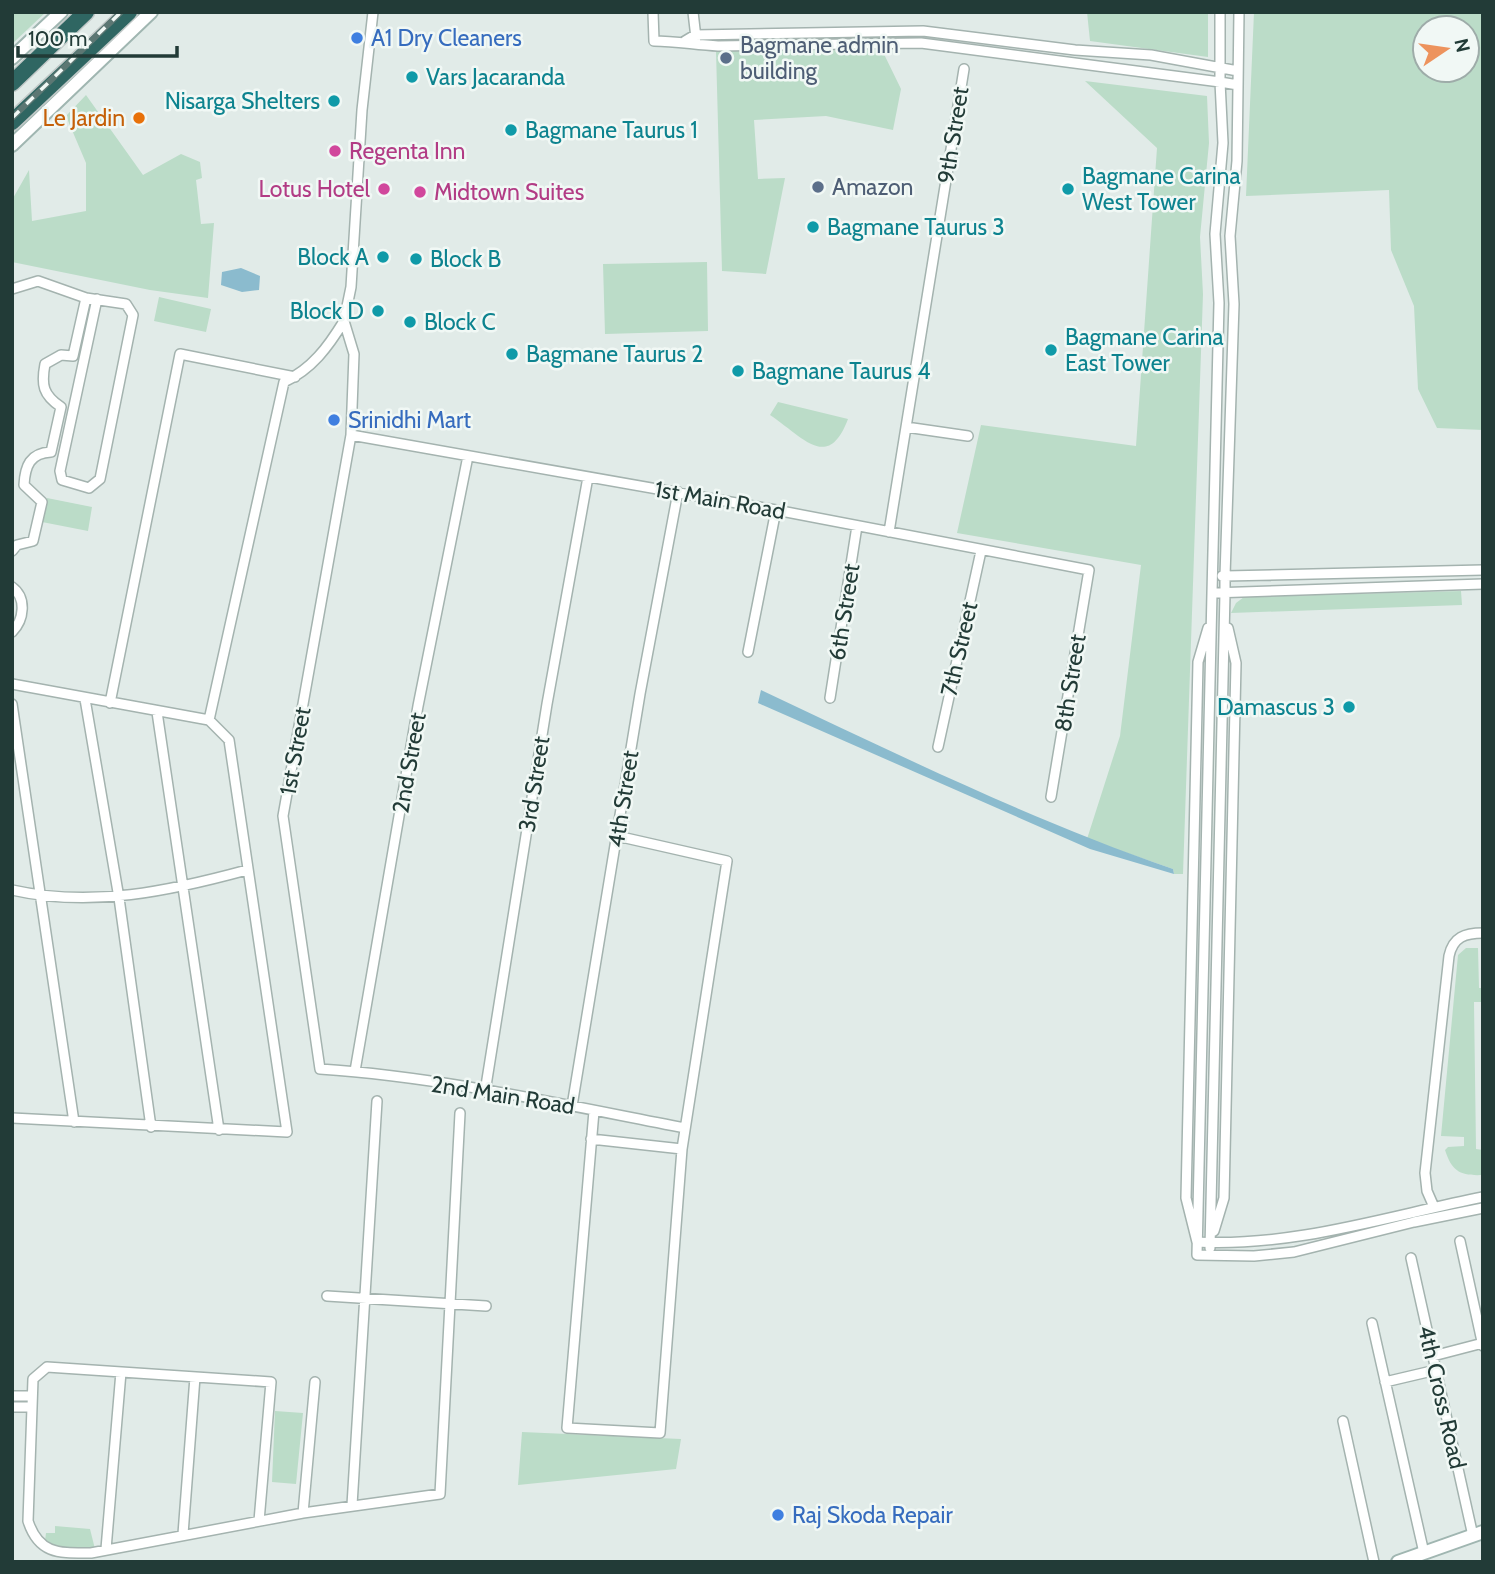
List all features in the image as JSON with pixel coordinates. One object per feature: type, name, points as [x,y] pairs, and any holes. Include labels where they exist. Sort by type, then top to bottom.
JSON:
[{"type":"highway","points":[[12,83],[86,12]]},
{"type":"highway","points":[[12,122],[129,12]]},
{"type":"street","points":[[12,58],[61,12]]},
{"type":"street","points":[[12,145],[151,12]]},
{"type":"street","points":[[209,720],[284,382],[303,373],[330,344],[344,321],[351,286],[362,110],[373,12]]},
{"type":"street","points":[[653,12],[654,41],[921,43],[1238,85]]},
{"type":"street","points":[[693,12],[696,40]]},
{"type":"street","points":[[1220,12],[1223,143],[1215,234],[1219,303],[1197,1255],[1254,1256],[1294,1252],[1483,1208]]},
{"type":"street","points":[[1209,1256],[1234,304],[1230,236],[1237,161],[1239,12]]},
{"type":"street","points":[[696,40],[923,31],[1075,50],[1151,55],[1238,71]]},
{"type":"street","name":"9th Street","points":[[888,532],[964,69]]},
{"type":"street","points":[[12,289],[38,281],[86,298],[97,299],[126,304],[133,315],[97,485],[89,488],[62,480],[60,471],[97,299]]},
{"type":"street","points":[[12,551],[17,545],[33,541],[42,502],[24,485],[24,472],[31,458],[41,452],[51,452],[61,407],[48,399],[41,383],[45,365],[61,355],[73,356],[86,298]]},
{"type":"street","name":"1st Street","points":[[320,1069],[284,816],[351,435],[354,354],[344,321]]},
{"type":"street","points":[[110,703],[180,354],[295,377]]},
{"type":"street","points":[[906,427],[968,436]]},
{"type":"street","points":[[56,430],[68,432]]},
{"type":"street","name":"1st Main Road","points":[[351,435],[678,492],[1089,570]]},
{"type":"street","name":"2nd Street","points":[[355,1071],[418,706],[468,456]]},
{"type":"street","name":"3rd Street","points":[[485,1092],[547,704],[588,477]]},
{"type":"street","name":"4th Street","points":[[572,1106],[678,492]]},
{"type":"street","points":[[748,652],[776,510]]},
{"type":"street","name":"6th Street","points":[[830,698],[858,526]]},
{"type":"street","name":"7th Street","points":[[938,747],[981,551]]},
{"type":"street","points":[[1213,576],[1483,569]]},
{"type":"street","name":"8th Street","points":[[1052,797],[1089,570]]},
{"type":"street","points":[[1212,593],[1483,584]]},
{"type":"street","points":[[12,587],[19,592],[23,602],[18,625],[12,632]]},
{"type":"street","points":[[1197,1242],[1186,1198],[1198,662],[1212,616]]},
{"type":"street","points":[[1210,1243],[1224,1198],[1236,663],[1225,616]]},
{"type":"street","points":[[12,684],[209,720],[229,740],[286,1132],[12,1118]]},
{"type":"street","points":[[85,699],[119,898],[151,1127]]},
{"type":"street","points":[[12,704],[38,896],[74,1122]]},
{"type":"street","points":[[158,712],[219,1129]]},
{"type":"street","points":[[594,1111],[567,1428],[660,1433],[682,1149],[727,861],[617,836]]},
{"type":"street","points":[[12,890],[38,896],[119,898],[183,887],[247,870]]},
{"type":"street","points":[[1434,1207],[1427,1191],[1425,1173],[1449,956],[1460,937],[1468,933],[1483,933]]},
{"type":"street","name":"2nd Main Road","points":[[320,1069],[355,1071],[572,1106],[685,1128]]},
{"type":"street","points":[[352,1505],[377,1101]]},
{"type":"street","points":[[259,1521],[271,1382],[47,1367],[33,1379],[28,1511],[33,1538],[47,1549],[64,1553],[106,1549],[303,1513],[440,1494],[460,1113]]},
{"type":"street","points":[[591,1139],[682,1149]]},
{"type":"street","points":[[1197,1242],[1292,1240],[1483,1197]]},
{"type":"street","points":[[1433,1356],[1483,1344],[1460,1241]]},
{"type":"street","name":"4th Cross Road","points":[[1411,1258],[1436,1370],[1478,1534]]},
{"type":"street","points":[[1470,1288],[1483,1285]]},
{"type":"street","points":[[327,1296],[486,1306]]},
{"type":"street","points":[[1372,1323],[1424,1553]]},
{"type":"street","points":[[1385,1382],[1436,1370]]},
{"type":"street","points":[[106,1549],[121,1372]]},
{"type":"street","points":[[183,1534],[195,1377]]},
{"type":"street","points":[[303,1513],[315,1382]]},
{"type":"street","points":[[12,1396],[32,1396]]},
{"type":"street","points":[[12,1407],[32,1407]]},
{"type":"street","points":[[1343,1421],[1374,1562]]},
{"type":"street","points":[[1398,1562],[1478,1534]]},
{"type":"green space","points":[[12,12],[46,12],[12,44]]},
{"type":"green space","points":[[1087,12],[1208,12],[1208,57],[1090,41]]},
{"type":"green space","points":[[1254,12],[1483,12],[1483,430],[1437,428],[1418,389],[1414,306],[1391,250],[1389,190],[1246,196]]},
{"type":"green space","points":[[882,50],[901,89],[893,130],[826,116],[754,120],[758,179],[785,178],[766,274],[722,271],[716,51]]},
{"type":"green space","points":[[1085,81],[1207,96],[1209,143],[1200,237],[1203,294],[1183,874],[1174,874],[1173,869],[1087,839],[1120,736],[1141,565],[957,533],[981,425],[1136,446],[1157,148]]},
{"type":"green space","points":[[86,95],[143,175],[181,154],[200,162],[202,178],[196,180],[201,224],[214,223],[208,298],[150,290],[12,262],[12,200],[29,170],[32,221],[86,211],[86,163],[66,116]]},
{"type":"green space","points":[[707,262],[708,331],[605,334],[603,264]]},
{"type":"green space","points":[[159,297],[211,309],[206,332],[154,321]]},
{"type":"green space","points":[[778,402],[848,419],[832,444],[823,447],[814,445],[770,415]]},
{"type":"green space","points":[[47,498],[92,507],[88,531],[42,522]]},
{"type":"green space","points":[[1461,591],[1462,605],[1231,613],[1236,603],[1244,597]]},
{"type":"green space","points":[[1466,948],[1478,948],[1479,988],[1483,988],[1483,1002],[1474,1002],[1476,1149],[1483,1150],[1483,1175],[1469,1175],[1458,1171],[1448,1157],[1445,1150],[1448,1147],[1464,1146],[1464,1137],[1441,1136],[1458,955]]},
{"type":"green space","points":[[275,1411],[303,1413],[296,1484],[272,1482]]},
{"type":"green space","points":[[522,1432],[681,1439],[676,1469],[518,1485]]},
{"type":"green space","points":[[55,1526],[90,1529],[95,1549],[58,1550],[45,1541],[46,1533],[55,1533]]},
{"type":"water","points":[[241,268],[260,276],[259,290],[242,292],[221,285],[222,272]]},
{"type":"water","points":[[761,690],[1016,808],[1173,869],[1174,874],[1090,849],[758,703]]},
{"type":"railway","points":[[12,118],[121,12]]},
{"type":"place","name":"A1 Dry Cleaners","points":[[357,38]]},
{"type":"place","name":"Bagmane admin building","points":[[726,58]]},
{"type":"place","name":"Vars Jacaranda","points":[[412,77]]},
{"type":"place","name":"Nisarga Shelters","points":[[334,101]]},
{"type":"place","name":"Le Jardin","points":[[139,118]]},
{"type":"place","name":"Bagmane Taurus 1","points":[[511,130]]},
{"type":"place","name":"Regenta Inn","points":[[335,151]]},
{"type":"place","name":"Amazon","points":[[818,187]]},
{"type":"place","name":"Lotus Hotel","points":[[384,189]]},
{"type":"place","name":"Bagmane Carina West Tower","points":[[1068,189]]},
{"type":"place","name":"Midtown Suites","points":[[420,192]]},
{"type":"place","name":"Bagmane Taurus 3","points":[[813,227]]},
{"type":"place","name":"Block A","points":[[383,257]]},
{"type":"place","name":"Block B","points":[[416,259]]},
{"type":"place","name":"Block D","points":[[378,311]]},
{"type":"place","name":"Block C","points":[[410,322]]},
{"type":"place","name":"Bagmane Carina East Tower","points":[[1051,350]]},
{"type":"place","name":"Bagmane Taurus 2","points":[[512,354]]},
{"type":"place","name":"Bagmane Taurus 4","points":[[738,371]]},
{"type":"place","name":"Srinidhi Mart","points":[[334,420]]},
{"type":"place","name":"Damascus 3","points":[[1349,707]]},
{"type":"place","name":"Raj Skoda Repair","points":[[778,1515]]}]
